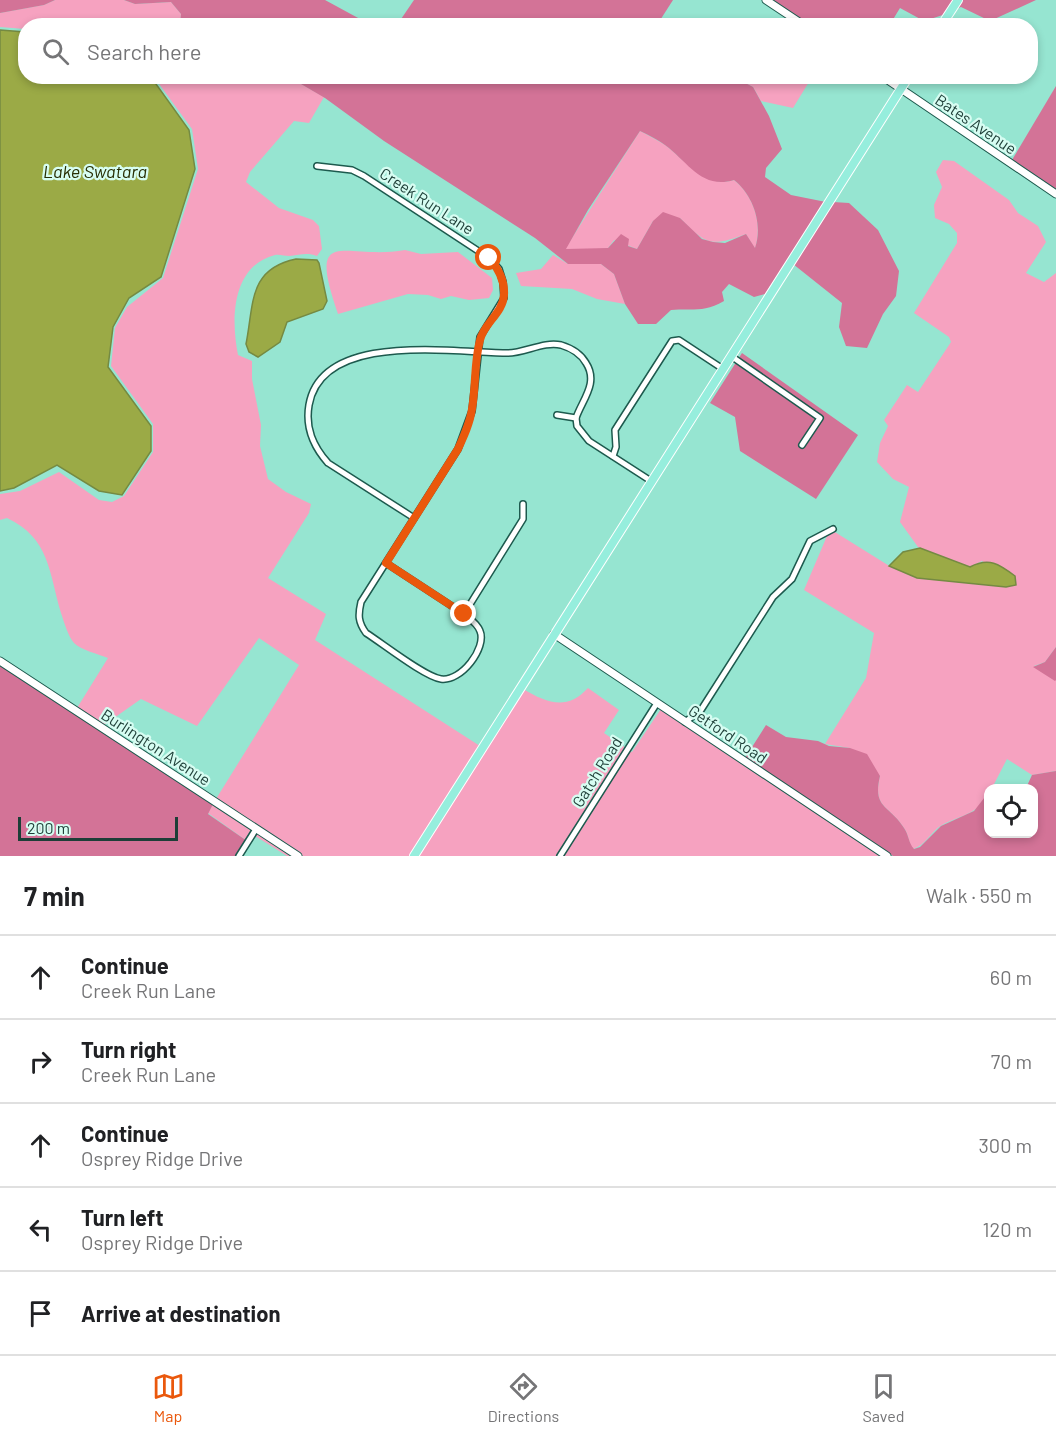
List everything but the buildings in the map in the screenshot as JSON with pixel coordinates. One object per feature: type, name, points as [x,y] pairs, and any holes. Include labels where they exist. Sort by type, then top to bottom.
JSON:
[{"type":"main road","points":[[946,18],[958,0]]},
{"type":"main road","points":[[414,856],[903,84]]},
{"type":"street","points":[[766,0],[793,18]]},
{"type":"street","name":"Bates Avenue","points":[[893,84],[1056,194]]},
{"type":"street","name":"Creek Run Lane","points":[[317,166],[352,170],[364,176],[489,258],[499,269],[504,298],[498,312],[483,330],[478,350],[472,411],[466,431],[458,449],[361,602],[359,624],[366,633],[435,678],[455,678],[465,671],[480,643],[481,632],[475,622],[464,614]]},
{"type":"street","points":[[612,456],[616,447],[615,430],[672,341],[679,340],[723,369]]},
{"type":"street","points":[[414,518],[328,462],[318,451],[307,419],[314,389],[333,368],[356,359],[398,350],[441,348],[514,353],[548,344],[559,345],[580,355],[588,365],[591,386],[576,418],[582,434],[651,482]]},
{"type":"street","points":[[731,356],[820,418],[802,446]]},
{"type":"street","points":[[557,416],[576,418]]},
{"type":"street","points":[[386,563],[464,614],[523,519],[523,504]]},
{"type":"street","points":[[685,722],[701,710],[773,597],[792,579],[810,541],[833,529]]},
{"type":"street","name":"Getford Road","points":[[554,634],[887,856]]},
{"type":"street","name":"Burlington Avenue","points":[[0,661],[298,856]]},
{"type":"street","name":"Gatch Road","points":[[560,856],[657,703]]},
{"type":"street","points":[[239,856],[256,829]]},
{"type":"shaded area","points":[[0,0],[55,0],[44,5],[0,13]]},
{"type":"shaded area","points":[[55,0],[124,0],[135,4],[171,2],[181,14],[181,18],[18,18],[18,28],[0,27],[0,13],[44,5]]},
{"type":"shaded area","points":[[124,0],[325,0],[358,18],[181,18],[181,14],[171,2],[135,4]]},
{"type":"shaded area","points":[[414,0],[673,0],[661,18],[402,18]]},
{"type":"shaded area","points":[[772,0],[954,0],[946,14],[933,18],[918,18],[900,8],[894,18],[799,18]]},
{"type":"shaded area","points":[[961,0],[1036,0],[997,18],[984,18],[961,7],[955,9]]},
{"type":"shaded area","points":[[159,84],[301,84],[324,97],[309,123],[294,121],[250,172],[246,182],[279,208],[313,220],[319,226],[322,249],[317,256],[275,255],[260,261],[250,270],[237,296],[236,341],[238,355],[252,361],[252,379],[261,425],[260,446],[268,479],[286,492],[311,504],[309,513],[268,578],[326,614],[315,640],[480,746],[410,856],[303,856],[216,799],[299,665],[259,638],[197,726],[141,699],[104,725],[77,708],[108,658],[85,650],[74,643],[65,625],[46,558],[40,546],[21,526],[7,518],[0,520],[0,494],[20,491],[59,472],[99,500],[112,502],[124,496],[153,452],[153,424],[111,366],[115,328],[127,307],[163,278],[198,169],[192,129]]},
{"type":"shaded area","points":[[301,84],[747,84],[753,87],[769,116],[782,149],[766,168],[765,177],[791,195],[826,202],[765,294],[754,297],[729,284],[722,292],[724,301],[717,305],[704,309],[671,310],[656,324],[638,324],[625,304],[614,274],[601,264],[568,264],[535,238],[384,141],[325,98]],"holes":[[[640,131],[656,139],[704,178],[723,182],[734,180],[741,187],[752,202],[755,211],[758,230],[755,248],[746,234],[725,243],[702,239],[680,218],[663,212],[653,221],[637,249],[628,246],[629,239],[621,234],[608,248],[566,249],[588,210]]]},
{"type":"shaded area","points":[[747,84],[808,84],[793,108],[761,101],[753,87]]},
{"type":"shaded area","points":[[1056,86],[1056,190],[1012,160]]},
{"type":"shaded area","points":[[640,131],[665,145],[705,177],[724,182],[734,180],[741,187],[747,194],[755,212],[758,230],[755,249],[746,234],[725,241],[710,241],[696,234],[680,218],[653,221],[637,249],[614,240],[608,248],[598,250],[565,249]]},
{"type":"shaded area","points":[[943,160],[954,161],[1009,200],[1018,213],[1038,226],[1046,242],[1026,273],[1044,282],[1056,273],[1056,647],[1045,662],[1034,666],[1056,680],[1056,771],[1032,775],[1007,759],[994,784],[984,784],[983,803],[971,812],[942,825],[913,849],[904,828],[880,801],[878,787],[880,776],[850,748],[825,744],[866,678],[874,633],[804,590],[830,529],[891,567],[917,578],[1006,587],[1016,585],[982,561],[970,567],[918,547],[900,522],[909,487],[893,479],[877,462],[880,443],[888,426],[884,420],[907,385],[918,392],[951,342],[949,337],[914,313],[957,243],[957,233],[949,224],[935,218],[934,205],[942,187],[936,172]]},
{"type":"shaded area","points":[[833,202],[849,203],[878,230],[899,271],[896,296],[883,314],[867,348],[846,346],[839,327],[842,303],[793,264]]},
{"type":"shaded area","points":[[405,250],[421,254],[458,252],[492,278],[493,290],[489,298],[469,300],[451,296],[441,299],[428,295],[408,294],[338,314],[329,285],[327,267],[329,256],[337,252],[349,251]]},
{"type":"shaded area","points":[[553,255],[568,264],[601,264],[614,274],[625,304],[597,299],[572,289],[521,286],[516,273],[541,269]]},
{"type":"shaded area","points":[[742,353],[858,435],[816,499],[740,451],[735,417],[710,403]]},
{"type":"shaded area","points":[[1056,647],[1055,681],[1033,667],[1045,662]]},
{"type":"shaded area","points":[[0,664],[213,804],[208,814],[247,841],[238,856],[0,856]]},
{"type":"shaded area","points":[[588,688],[619,710],[604,733],[632,752],[661,709],[881,856],[417,856],[523,689],[549,701],[565,702],[572,700]]},
{"type":"shaded area","points":[[766,725],[786,737],[818,741],[829,746],[850,748],[867,754],[880,776],[878,795],[880,801],[904,828],[914,849],[920,847],[941,826],[974,811],[984,798],[984,838],[1038,838],[1038,784],[1028,784],[1032,775],[1056,771],[1056,856],[893,856],[745,758]]},
{"type":"shaded area","points":[[213,804],[292,856],[287,856],[252,834],[247,841],[208,813]]},
{"type":"water","name":"Lake Swatara","points":[[0,30],[18,31],[18,84],[156,84],[189,130],[195,169],[161,277],[129,298],[113,327],[108,367],[151,426],[151,451],[122,495],[99,491],[57,465],[14,488],[0,491]]},
{"type":"water","points":[[296,259],[317,260],[327,301],[323,309],[287,322],[280,342],[258,357],[249,352],[246,344],[256,290],[269,271],[280,264]]},
{"type":"water","points":[[920,548],[970,567],[983,562],[994,563],[1015,576],[1016,585],[1006,587],[917,578],[889,566],[903,552]]},
{"type":"route","points":[[464,614],[386,563],[458,449],[466,431],[472,411],[480,337],[498,312],[504,298],[499,269],[489,258]]}]
